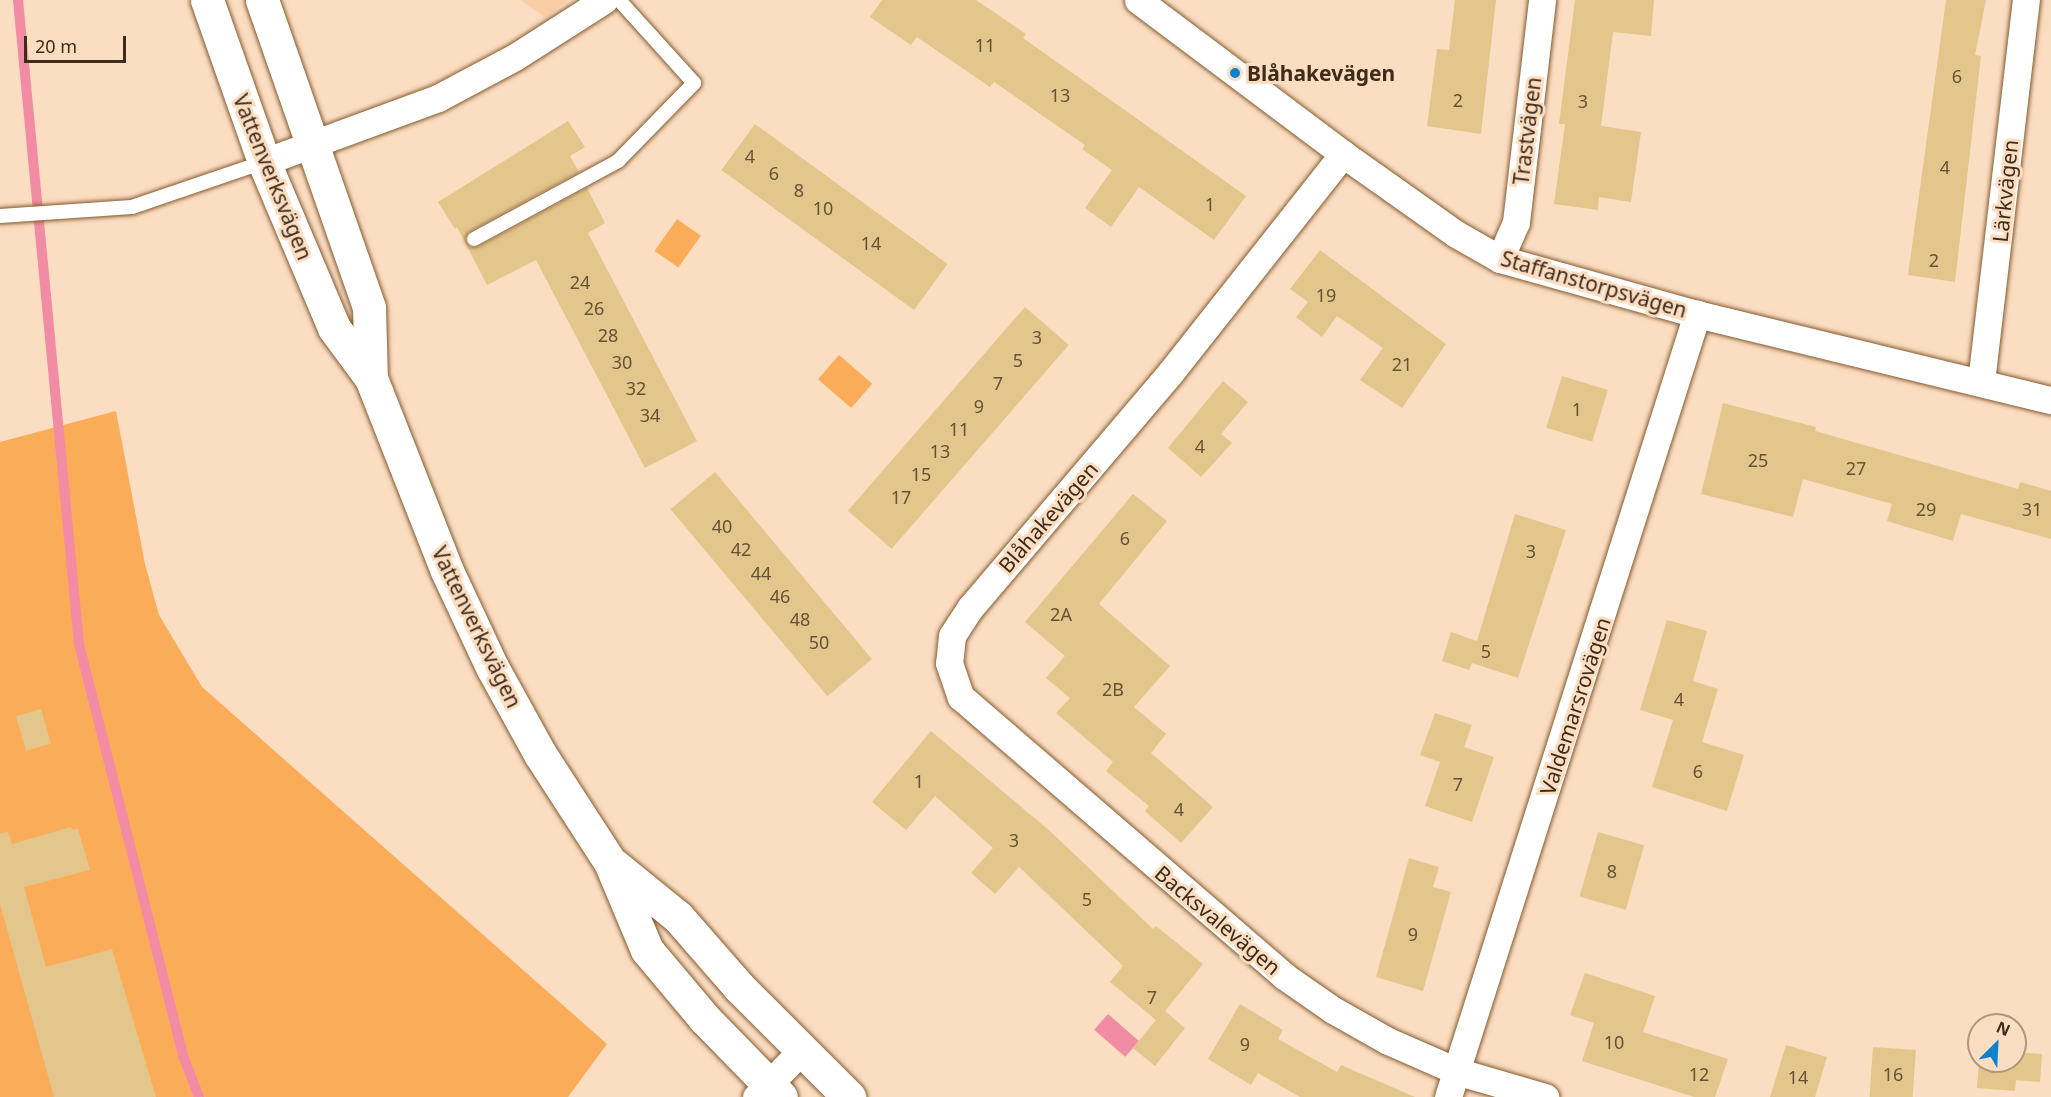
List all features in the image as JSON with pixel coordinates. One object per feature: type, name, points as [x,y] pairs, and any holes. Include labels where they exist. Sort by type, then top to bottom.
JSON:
[{"type":"street","name":"Vattenverksvägen","points":[[207,0],[264,162],[334,328],[371,378],[447,571],[492,667],[540,754],[610,862],[647,950],[768,1092]]},
{"type":"street","name":"Vattenverksvägen","points":[[262,0],[313,141],[369,308],[371,378]]},
{"type":"street","points":[[264,162],[313,141],[438,98],[515,57],[604,0]]},
{"type":"street","name":"Staffanstorpsvägen","points":[[1138,0],[1343,154],[1456,234],[1500,259],[1697,314],[2051,400]]},
{"type":"street","name":"Trastvägen","points":[[1500,259],[1516,222],[1542,0]]},
{"type":"street","name":"Lärkvägen","points":[[1981,382],[2026,0]]},
{"type":"street","name":"Blåhakevägen","points":[[949,663],[952,636],[970,608],[1158,388],[1343,154]]},
{"type":"street","name":"Valdemarsrovägen","points":[[1448,1097],[1459,1072],[1697,314]]},
{"type":"street","name":"Backsvalevägen","points":[[949,663],[961,697],[1245,944],[1333,1010],[1388,1041],[1459,1072],[1545,1097]]},
{"type":"street","name":"Vattenverksvägen","points":[[610,862],[678,917],[739,987],[849,1097]]},
{"type":"street","points":[[768,1092],[802,1050]]},
{"type":"lane","points":[[474,239],[618,161],[694,83],[619,0]]},
{"type":"lane","points":[[0,216],[132,207],[264,162]]},
{"type":"shaded area","points":[[521,0],[568,0],[546,18]]},
{"type":"shaded area","points":[[677,219],[701,236],[678,268],[655,251]]},
{"type":"shaded area","points":[[839,355],[872,384],[851,408],[818,379]]},
{"type":"shaded area","points":[[116,411],[145,564],[159,615],[202,687],[607,1044],[568,1097],[0,1097],[0,442]]},
{"type":"shaded area","points":[[1108,1014],[1139,1041],[1125,1057],[1094,1030]]},
{"type":"building","points":[[882,0],[976,0],[1026,34],[1023,38],[1246,196],[1214,240],[1139,187],[1111,227],[1085,208],[1112,170],[1082,149],[1085,145],[994,82],[990,87],[917,37],[911,45],[870,17]]},
{"type":"building","points":[[1455,0],[1496,0],[1481,134],[1427,126],[1437,49],[1449,50]]},
{"type":"building","points":[[1575,0],[1654,0],[1651,36],[1613,32],[1601,126],[1641,132],[1631,202],[1599,197],[1598,210],[1554,204],[1565,124],[1559,124]]},
{"type":"building","points":[[1946,0],[1986,0],[1975,55],[1981,56],[1955,282],[1908,275]]},
{"type":"building","points":[[568,121],[585,147],[570,156],[579,172],[470,231],[465,239],[470,247],[478,247],[587,188],[605,223],[588,233],[697,441],[645,468],[536,260],[487,285],[457,227],[455,229],[438,202]]},
{"type":"building","points":[[755,124],[948,264],[914,310],[721,170]]},
{"type":"building","points":[[1320,250],[1446,344],[1402,408],[1360,380],[1383,348],[1337,316],[1322,337],[1296,317],[1308,302],[1290,289]]},
{"type":"building","points":[[1025,307],[1069,345],[892,549],[848,511]]},
{"type":"building","points":[[1562,376],[1608,390],[1592,442],[1546,428]]},
{"type":"building","points":[[1223,381],[1248,402],[1221,434],[1232,443],[1201,477],[1168,448]]},
{"type":"building","points":[[1723,403],[1816,427],[1815,431],[2018,489],[2020,482],[2051,491],[2051,539],[1961,514],[1953,541],[1887,521],[1892,504],[1803,479],[1793,517],[1701,494]]},
{"type":"building","points":[[715,472],[872,659],[827,696],[671,509]]},
{"type":"building","points":[[1133,494],[1167,521],[1099,604],[1170,666],[1134,707],[1166,734],[1151,753],[1213,807],[1181,843],[1145,811],[1149,806],[1106,771],[1113,762],[1056,713],[1070,698],[1046,678],[1065,656],[1025,622]]},
{"type":"building","points":[[1515,514],[1566,530],[1518,678],[1472,663],[1469,670],[1442,661],[1451,632],[1477,641]]},
{"type":"building","points":[[1667,620],[1707,631],[1693,681],[1718,689],[1702,742],[1744,755],[1727,811],[1652,787],[1673,720],[1640,710]]},
{"type":"building","points":[[41,709],[51,744],[26,751],[16,716]]},
{"type":"building","points":[[1435,713],[1472,725],[1464,747],[1494,757],[1472,822],[1425,806],[1440,762],[1420,755]]},
{"type":"building","points":[[931,731],[1051,832],[1153,929],[1156,926],[1203,964],[1165,1011],[1185,1028],[1155,1066],[1133,1048],[1156,1020],[1110,982],[1123,966],[1019,867],[995,894],[971,873],[993,848],[935,796],[906,830],[872,802]]},
{"type":"building","points":[[71,827],[72,830],[78,829],[90,870],[24,887],[46,967],[112,949],[156,1097],[54,1097],[0,904],[0,833],[8,832],[12,844]]},
{"type":"building","points":[[1598,832],[1644,845],[1626,910],[1580,896]]},
{"type":"building","points":[[1409,858],[1439,867],[1433,887],[1451,892],[1423,991],[1376,977]]},
{"type":"building","points":[[1585,973],[1655,996],[1643,1032],[1728,1059],[1715,1097],[1694,1097],[1582,1061],[1594,1023],[1570,1015]]},
{"type":"building","points":[[1240,1004],[1283,1030],[1278,1039],[1337,1072],[1341,1065],[1415,1097],[1300,1097],[1258,1073],[1251,1085],[1208,1059]]},
{"type":"building","points":[[1786,1045],[1827,1057],[1815,1097],[1770,1097]]},
{"type":"building","points":[[1873,1047],[1916,1050],[1913,1097],[1870,1097]]},
{"type":"building","points":[[2027,1053],[2042,1054],[2040,1082],[2016,1080],[2015,1091],[1977,1088],[1978,1073],[2027,1073]]},
{"type":"waterway","points":[[18,0],[79,644],[184,1058],[199,1097]]},
{"type":"place","name":"Blåhakevägen","points":[[1235,73]]}]
